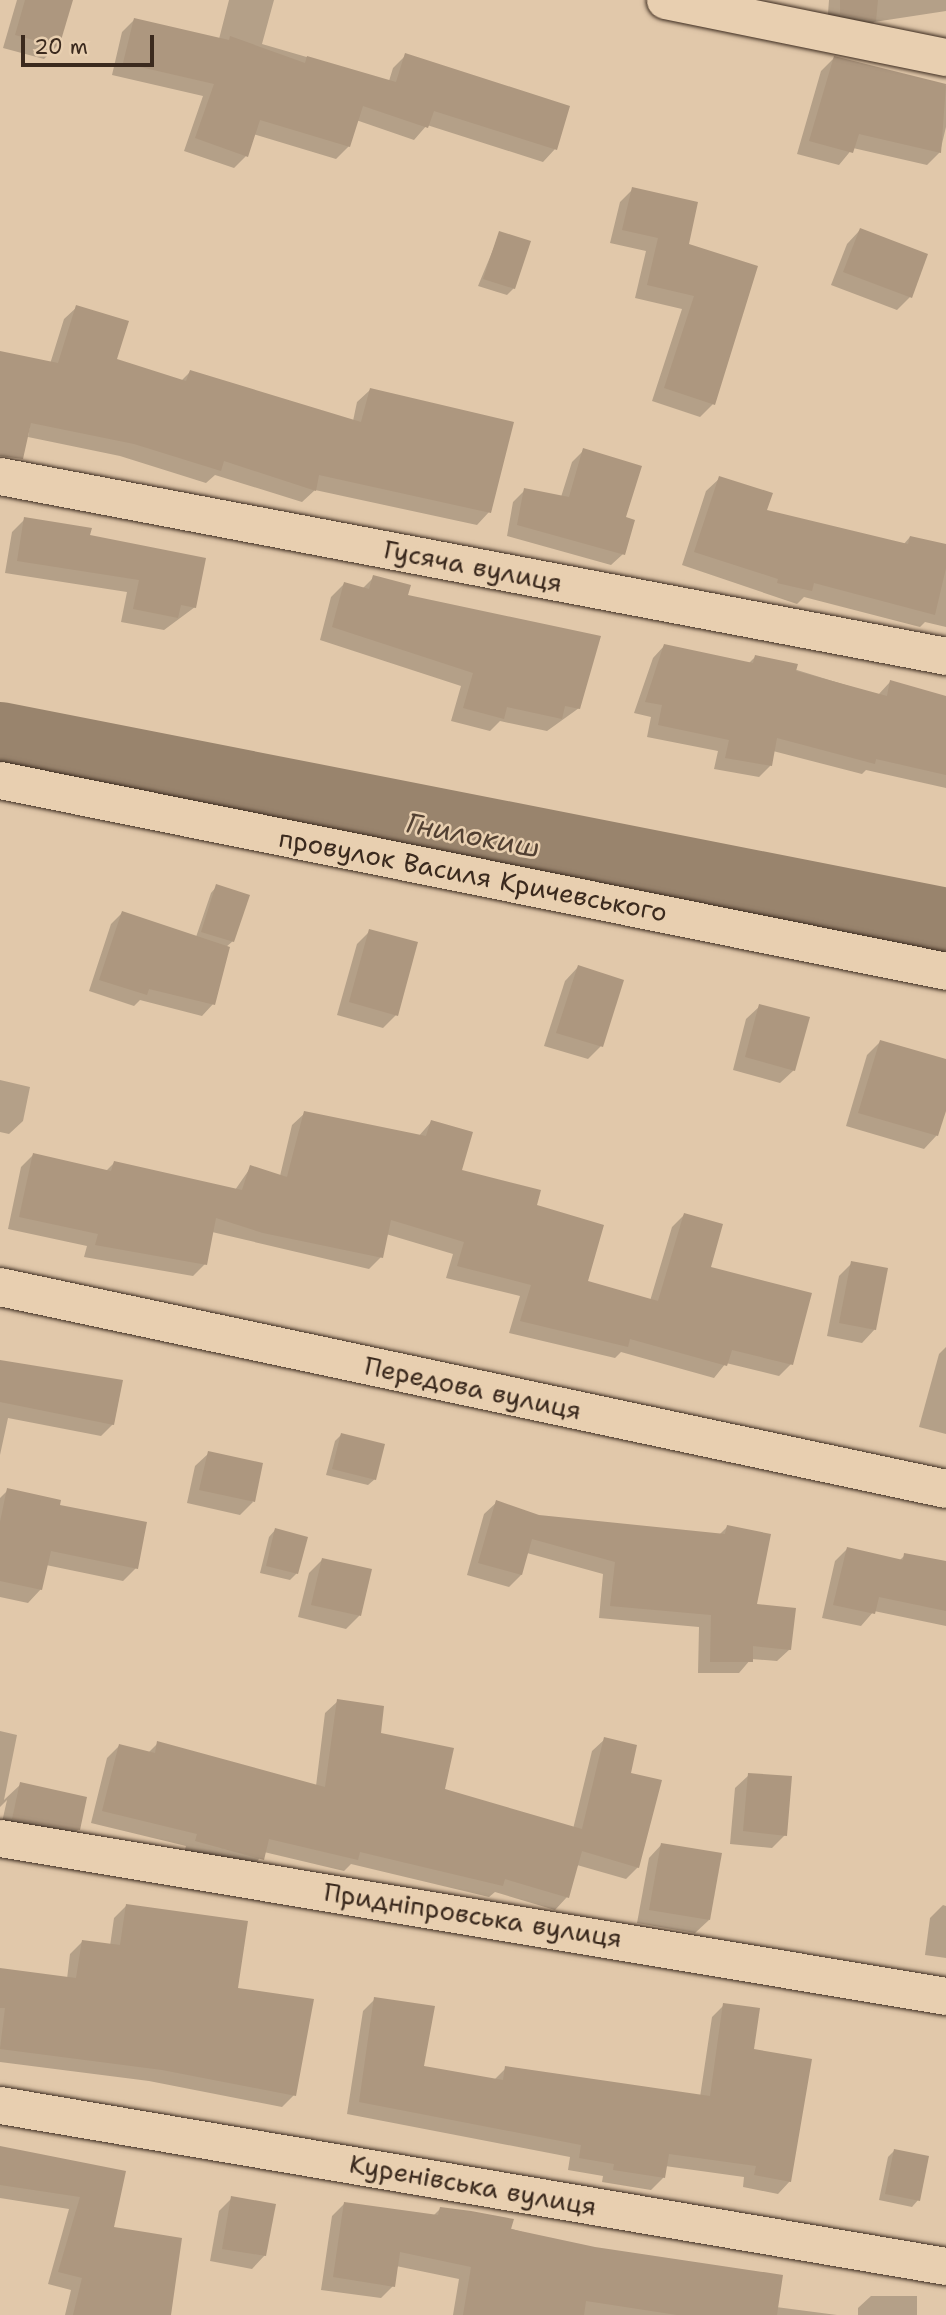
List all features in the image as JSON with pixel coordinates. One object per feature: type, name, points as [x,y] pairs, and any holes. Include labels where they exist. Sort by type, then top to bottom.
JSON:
[{"type":"main road","name":"Передова вулиця","points":[[0,1287],[946,1489]]},
{"type":"street","points":[[664,0],[946,57]]},
{"type":"street","name":"Гусяча вулиця","points":[[0,476],[946,656]]},
{"type":"street","name":"провулок Василя Кричевського","points":[[0,780],[946,971]]},
{"type":"street","name":"Придніпровська вулиця","points":[[0,1838],[946,1996]]},
{"type":"street","name":"Куренівська вулиця","points":[[0,2105],[946,2266]]},
{"type":"building","points":[[25,0],[73,0],[59,47],[15,35]]},
{"type":"building","points":[[840,0],[878,0],[876,21],[840,14]]},
{"type":"building","points":[[134,18],[229,40],[230,36],[305,63],[307,56],[396,82],[405,53],[570,106],[557,150],[434,111],[428,128],[363,106],[350,147],[260,120],[248,157],[195,138],[214,84],[123,63]]},
{"type":"building","points":[[834,56],[946,84],[941,153],[859,134],[853,153],[809,141]]},
{"type":"building","points":[[632,187],[698,202],[689,244],[758,266],[715,405],[664,388],[694,296],[647,285],[658,238],[622,230]]},
{"type":"building","points":[[860,228],[928,254],[912,298],[843,272]]},
{"type":"building","points":[[499,231],[531,241],[515,289],[483,279]]},
{"type":"building","points":[[76,305],[129,321],[117,359],[186,381],[190,370],[361,422],[370,388],[514,422],[491,513],[319,475],[316,491],[224,461],[221,471],[134,444],[31,423],[23,459],[0,456],[0,351],[58,363]]},
{"type":"building","points":[[583,448],[642,466],[626,517],[635,520],[625,555],[517,525],[524,488],[569,497]]},
{"type":"building","points":[[719,476],[773,493],[767,510],[908,544],[910,536],[946,544],[946,568],[935,615],[814,583],[812,591],[777,583],[778,579],[694,552]]},
{"type":"building","points":[[24,517],[92,528],[90,535],[206,558],[196,608],[181,605],[178,618],[133,609],[139,580],[17,561]]},
{"type":"building","points":[[373,575],[411,585],[408,595],[601,636],[580,709],[565,706],[562,719],[507,707],[504,719],[463,708],[473,673],[332,627],[344,582],[369,589]]},
{"type":"building","points":[[664,644],[753,663],[755,655],[798,664],[796,671],[887,696],[890,680],[946,696],[946,775],[876,759],[875,764],[777,738],[772,766],[725,758],[729,740],[658,725],[662,705],[645,702]]},
{"type":"building","points":[[216,884],[250,895],[234,942],[201,932]]},
{"type":"building","points":[[122,911],[230,947],[215,1005],[149,989],[147,995],[99,980]]},
{"type":"building","points":[[369,929],[418,942],[398,1016],[349,1002]]},
{"type":"building","points":[[578,965],[624,980],[603,1047],[556,1033]]},
{"type":"building","points":[[759,1004],[810,1017],[795,1071],[745,1057]]},
{"type":"building","points":[[880,1040],[946,1059],[946,1111],[938,1136],[858,1113]]},
{"type":"building","points":[[304,1111],[426,1136],[431,1120],[473,1132],[462,1170],[541,1190],[537,1205],[604,1225],[588,1281],[658,1301],[684,1213],[723,1224],[711,1267],[812,1293],[793,1365],[732,1350],[727,1366],[630,1339],[628,1347],[520,1321],[531,1285],[457,1266],[464,1242],[391,1220],[383,1258],[263,1233],[216,1218],[207,1265],[95,1245],[98,1234],[19,1217],[33,1153],[111,1171],[114,1161],[242,1190],[250,1165],[287,1177]]},
{"type":"building","points":[[851,1261],[888,1268],[876,1330],[839,1323]]},
{"type":"building","points":[[0,1360],[123,1380],[114,1425],[0,1402]]},
{"type":"building","points":[[341,1433],[385,1444],[376,1480],[332,1469]]},
{"type":"building","points":[[208,1451],[263,1463],[255,1502],[199,1490]]},
{"type":"building","points":[[7,1488],[61,1500],[60,1505],[147,1522],[138,1569],[51,1551],[42,1590],[0,1581],[0,1522]]},
{"type":"building","points":[[496,1500],[539,1515],[725,1534],[727,1525],[771,1534],[757,1604],[796,1608],[791,1650],[753,1646],[753,1662],[710,1662],[711,1615],[610,1606],[615,1562],[532,1539],[522,1575],[478,1563]]},
{"type":"building","points":[[275,1528],[308,1537],[298,1574],[266,1566]]},
{"type":"building","points":[[847,1547],[903,1560],[904,1553],[946,1561],[946,1611],[879,1597],[875,1614],[833,1605]]},
{"type":"building","points":[[322,1558],[372,1569],[361,1616],[311,1605]]},
{"type":"building","points":[[337,1699],[384,1706],[381,1733],[454,1748],[445,1789],[582,1829],[604,1737],[637,1745],[631,1773],[662,1780],[639,1868],[582,1851],[569,1898],[505,1879],[503,1886],[360,1852],[358,1860],[269,1839],[264,1860],[195,1841],[197,1834],[102,1811],[119,1744],[155,1753],[157,1741],[325,1787]]},
{"type":"building","points":[[748,1773],[792,1776],[787,1836],[743,1831]]},
{"type":"building","points":[[20,1782],[87,1797],[80,1830],[12,1819]]},
{"type":"building","points":[[661,1843],[722,1853],[710,1920],[649,1910]]},
{"type":"building","points":[[126,1904],[248,1921],[238,1988],[314,1999],[296,2096],[162,2070],[0,2049],[5,2008],[0,2008],[0,1968],[76,1978],[82,1940],[120,1945]]},
{"type":"building","points":[[374,1997],[435,2006],[424,2066],[503,2080],[505,2066],[710,2096],[723,2003],[760,2008],[754,2049],[812,2059],[791,2182],[754,2175],[756,2166],[669,2154],[665,2178],[613,2170],[614,2164],[579,2158],[581,2145],[359,2102]]},
{"type":"building","points":[[0,2146],[126,2171],[114,2227],[182,2238],[171,2315],[73,2315],[82,2278],[58,2272],[80,2197],[0,2185]]},
{"type":"building","points":[[894,2149],[929,2156],[920,2201],[885,2194]]},
{"type":"building","points":[[231,2196],[276,2204],[266,2256],[222,2249]]},
{"type":"building","points":[[344,2202],[438,2215],[440,2207],[471,2211],[514,2219],[511,2229],[595,2247],[783,2275],[777,2315],[677,2315],[586,2301],[584,2315],[463,2315],[471,2267],[400,2252],[395,2287],[333,2277]]},
{"type":"waterway","name":"Гнилокиш","points":[[0,742],[946,928]]}]
